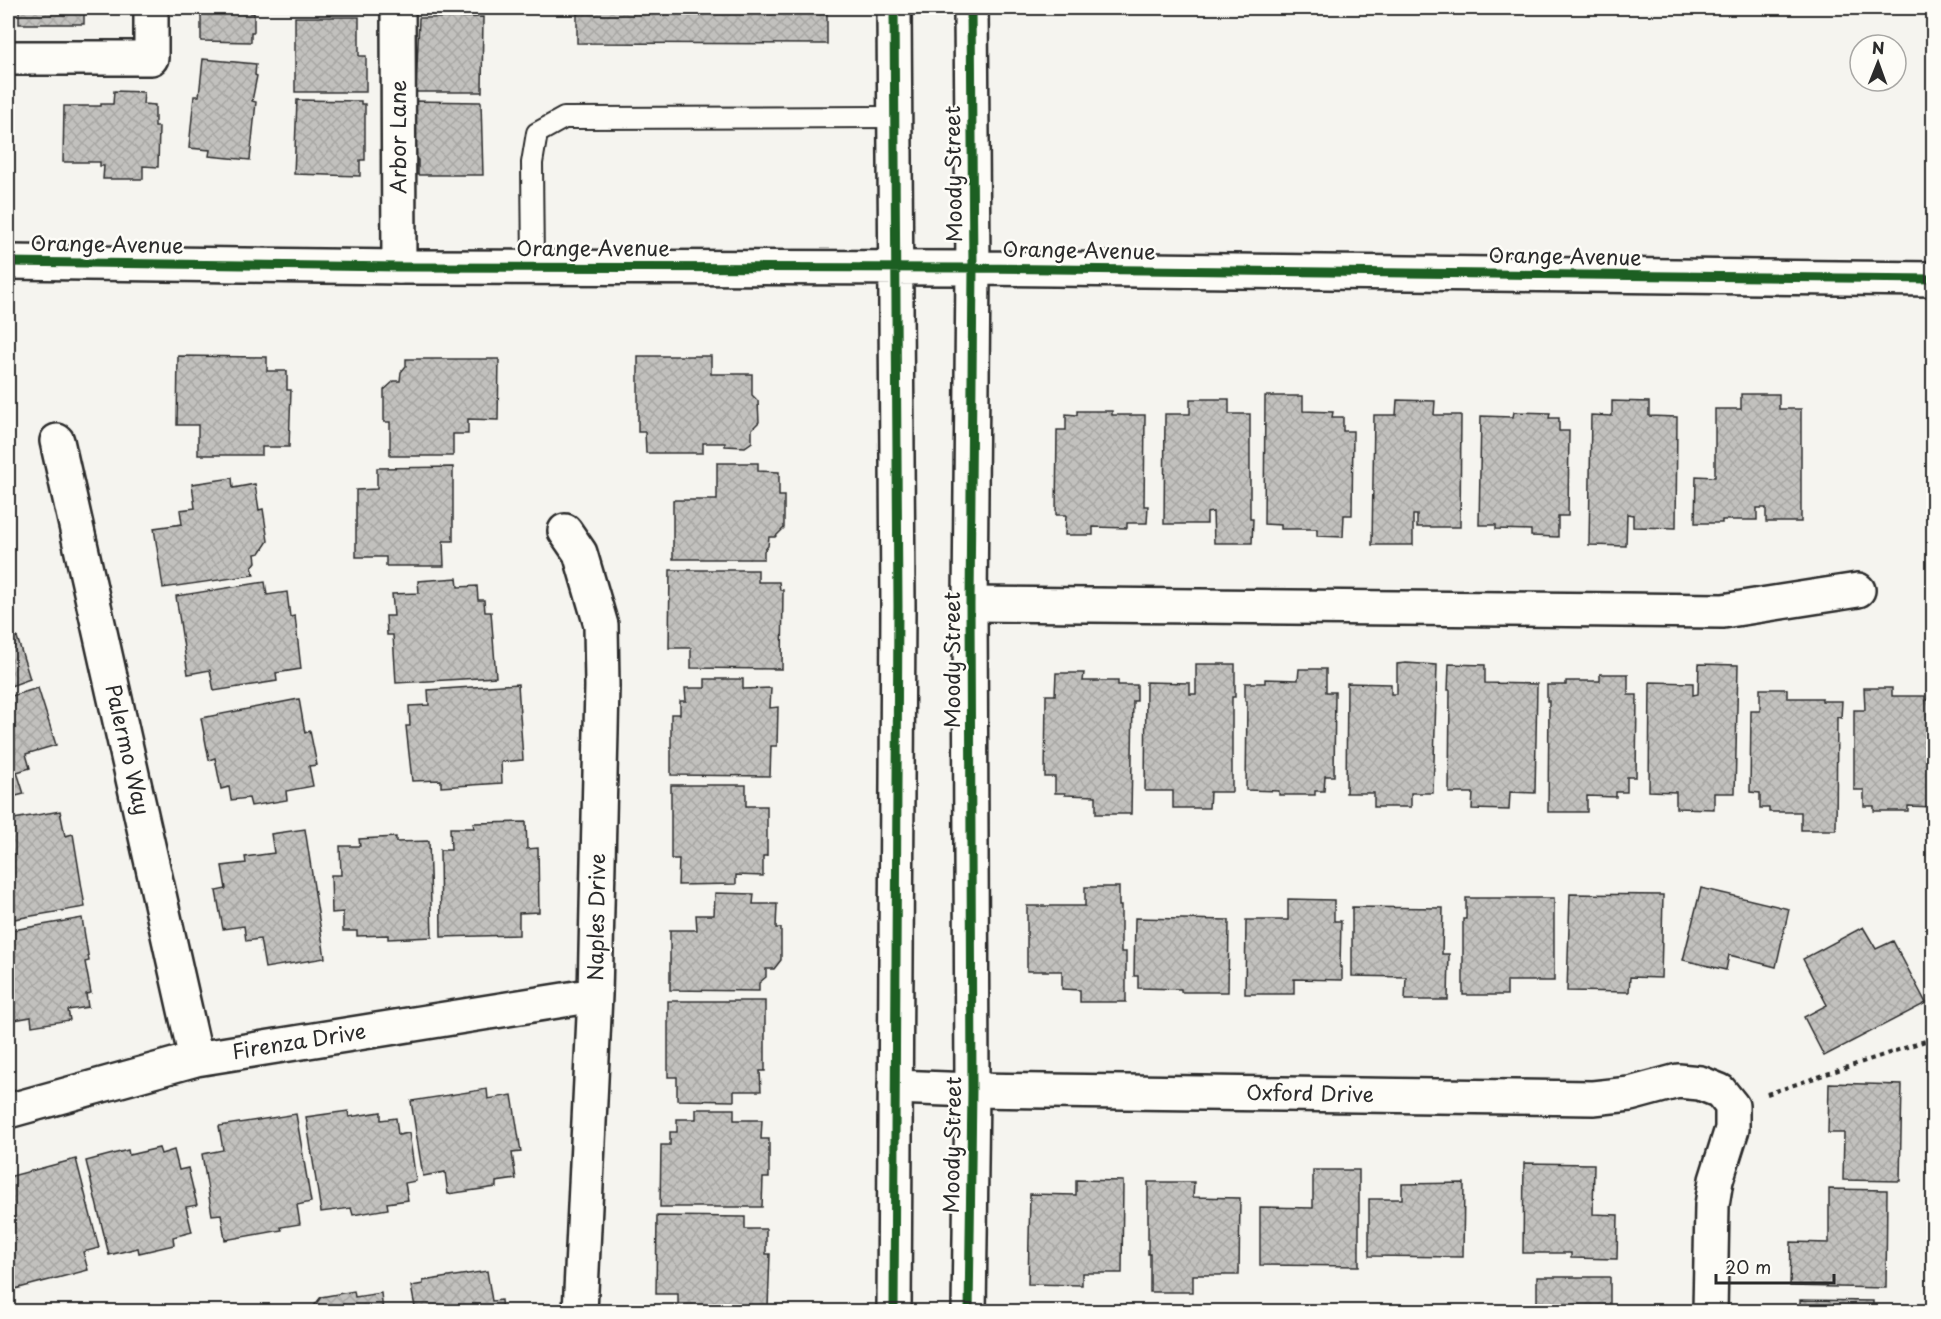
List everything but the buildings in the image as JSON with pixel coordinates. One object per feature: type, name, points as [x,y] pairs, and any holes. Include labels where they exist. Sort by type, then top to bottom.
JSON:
[{"type":"main road","points":[[8,58],[151,58],[151,8]]},
{"type":"main road","name":"Arbor Lane","points":[[398,8],[399,267]]},
{"type":"main road","points":[[894,8],[898,595],[894,1311]]},
{"type":"main road","name":"Moody Street","points":[[969,1311],[972,1090],[971,8]]},
{"type":"main road","name":"Orange Avenue","points":[[8,262],[399,267],[973,268],[1934,279]]},
{"type":"main road","name":"Palermo Way","points":[[57,441],[196,1059]]},
{"type":"main road","name":"Naples Drive","points":[[565,531],[580,553],[601,625],[602,698],[595,995],[580,1311]]},
{"type":"main road","points":[[970,604],[1723,611],[1858,590]]},
{"type":"main road","name":"Firenza Drive","points":[[8,1111],[196,1059],[595,995]]},
{"type":"main road","name":"Oxford Drive","points":[[895,1087],[1593,1098],[1630,1094],[1678,1081],[1700,1083],[1726,1099]]},
{"type":"main road","points":[[1710,1311],[1712,1205],[1716,1180],[1732,1129],[1726,1099]]},
{"type":"lane","points":[[533,267],[532,163],[537,133],[564,118],[896,117]]},
{"type":"path","points":[[1726,1099],[1934,1038]]},
{"type":"cycle path","points":[[894,8],[898,606],[894,1312]]},
{"type":"cycle path","points":[[969,1312],[972,1090],[971,8]]},
{"type":"cycle path","points":[[8,262],[399,267],[973,268],[1934,279]]}]
